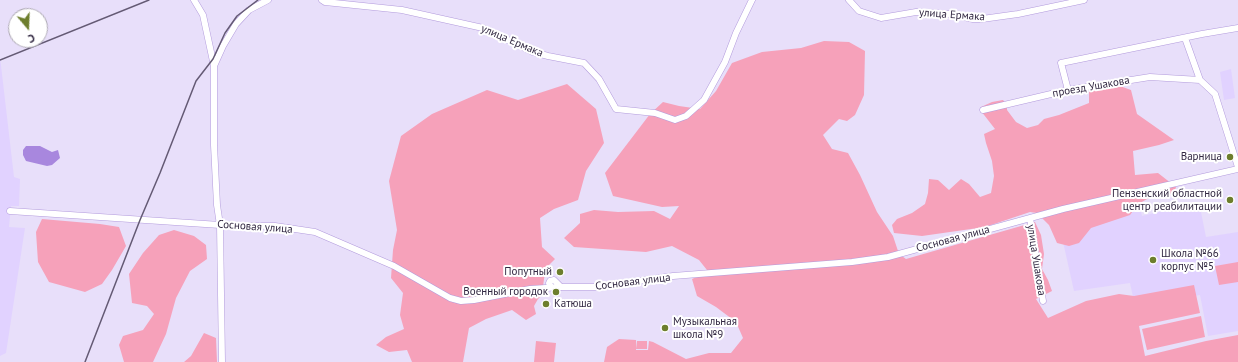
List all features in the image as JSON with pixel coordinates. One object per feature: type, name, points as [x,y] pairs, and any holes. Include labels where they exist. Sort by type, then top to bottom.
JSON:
[{"type":"street","points":[[194,0],[203,15],[214,66],[214,145],[216,205],[220,225],[222,362]]},
{"type":"street","points":[[214,66],[223,46],[236,24],[249,10],[268,0]]},
{"type":"street","name":"улица Ермака","points":[[322,0],[325,2],[402,10],[483,28],[533,52],[584,63],[600,79],[616,109],[655,113],[675,120],[686,116],[704,100],[725,62],[736,33],[752,0]]},
{"type":"street","name":"улица Ермака","points":[[849,0],[859,11],[881,18],[916,12],[950,14],[973,19],[1018,14],[1084,0]]},
{"type":"street","points":[[1068,90],[1061,63],[1238,28]]},
{"type":"street","points":[[1185,38],[1200,80],[1215,94],[1238,168]]},
{"type":"street","name":"проезд Ушакова","points":[[983,110],[1068,90],[1150,77],[1200,80]]},
{"type":"street","name":"Сосновая улица","points":[[10,211],[220,225],[274,226],[315,232],[394,266],[450,298],[461,301],[474,300],[530,288],[552,287],[549,284],[550,281],[554,280],[561,287],[598,288],[680,276],[852,262],[888,257],[1030,218],[1238,168]]},
{"type":"street","name":"улица Ушакова","points":[[1030,218],[1043,301]]},
{"type":"shaded area","points":[[824,41],[849,42],[865,51],[864,95],[855,115],[847,121],[839,119],[823,135],[832,149],[848,153],[877,212],[893,236],[899,254],[906,259],[1035,222],[1041,235],[1044,254],[1042,269],[1052,291],[1036,299],[1048,318],[1086,301],[1119,294],[1134,296],[1194,285],[1200,313],[1139,326],[1145,356],[1238,335],[1238,362],[604,362],[607,347],[619,339],[636,340],[636,350],[648,350],[649,341],[653,342],[686,359],[709,353],[731,353],[743,338],[736,322],[716,307],[697,296],[692,279],[701,275],[707,270],[699,260],[672,246],[646,252],[574,247],[564,238],[580,223],[580,214],[594,210],[618,212],[654,211],[670,219],[679,206],[662,207],[613,196],[605,173],[650,114],[663,102],[700,109],[716,91],[732,63],[762,52],[801,48]]},
{"type":"shaded area","points":[[0,57],[14,177],[20,179],[19,206],[11,206],[9,227],[25,228],[6,353],[0,356]]},
{"type":"shaded area","points":[[1231,69],[1235,98],[1224,100],[1220,72]]},
{"type":"shaded area","points":[[567,84],[596,109],[604,143],[586,171],[578,200],[554,209],[540,218],[542,247],[555,259],[546,268],[542,295],[534,306],[536,314],[526,320],[512,310],[486,319],[469,328],[463,362],[412,362],[407,350],[389,352],[376,345],[386,337],[404,329],[400,315],[403,293],[391,278],[393,250],[397,230],[389,181],[401,136],[432,114],[487,90],[518,100]]},
{"type":"shaded area","points":[[1117,85],[1131,90],[1137,114],[1174,140],[1133,151],[1135,175],[1158,173],[1176,187],[1174,193],[1151,197],[1138,204],[1130,215],[1091,228],[1079,243],[1069,246],[1057,243],[1049,225],[1037,213],[1030,212],[985,227],[922,236],[894,233],[892,225],[897,219],[912,213],[925,204],[928,193],[929,179],[938,180],[949,190],[961,179],[969,184],[980,197],[991,193],[994,176],[992,161],[984,134],[995,129],[981,111],[981,107],[992,102],[1003,100],[1007,105],[1007,110],[1016,122],[1027,128],[1038,125],[1044,119],[1059,115],[1089,103],[1089,89]]},
{"type":"shaded area","points":[[26,146],[40,146],[52,152],[58,150],[60,158],[52,165],[47,166],[26,161],[23,155],[23,150]]},
{"type":"shaded area","name":"Школа №66 корпус №5","points":[[1138,197],[1142,216],[1199,202],[1206,237],[1238,232],[1238,331],[1208,336],[1200,295],[1135,306],[1130,283],[1074,291],[1057,215]]},
{"type":"shaded area","points":[[42,219],[119,227],[126,246],[102,284],[85,292],[49,282],[38,262],[36,232]]},
{"type":"shaded area","points":[[174,230],[194,236],[206,245],[207,259],[190,271],[176,298],[166,334],[153,362],[124,362],[119,345],[123,336],[143,330],[154,314],[147,306],[132,303],[129,274],[143,253],[159,235]]},
{"type":"shaded area","points":[[1238,262],[1238,282],[1219,285],[1215,266]]},
{"type":"shaded area","points":[[1201,316],[1205,337],[1147,350],[1142,329]]},
{"type":"shaded area","points":[[204,333],[216,338],[217,362],[184,362],[191,356]]},
{"type":"shaded area","points":[[536,341],[556,343],[554,362],[534,362]]},
{"type":"shaded area","points":[[637,341],[647,341],[647,349],[636,349]]},
{"type":"railway","points":[[0,60],[149,0]]},
{"type":"railway","points":[[85,362],[196,81],[213,59],[225,33],[237,16],[258,0]]},
{"type":"place","name":"Варница","points":[[1230,157]]},
{"type":"place","name":"Пензенский областной центр реабилитации","points":[[1230,200]]},
{"type":"place","name":"Школа №66 корпус №5","points":[[1153,260]]},
{"type":"place","name":"Попутный","points":[[560,272]]},
{"type":"place","name":"Военный городок","points":[[556,292]]},
{"type":"place","name":"Катюша","points":[[546,304]]},
{"type":"place","name":"Музыкальная школа №9","points":[[665,328]]}]
